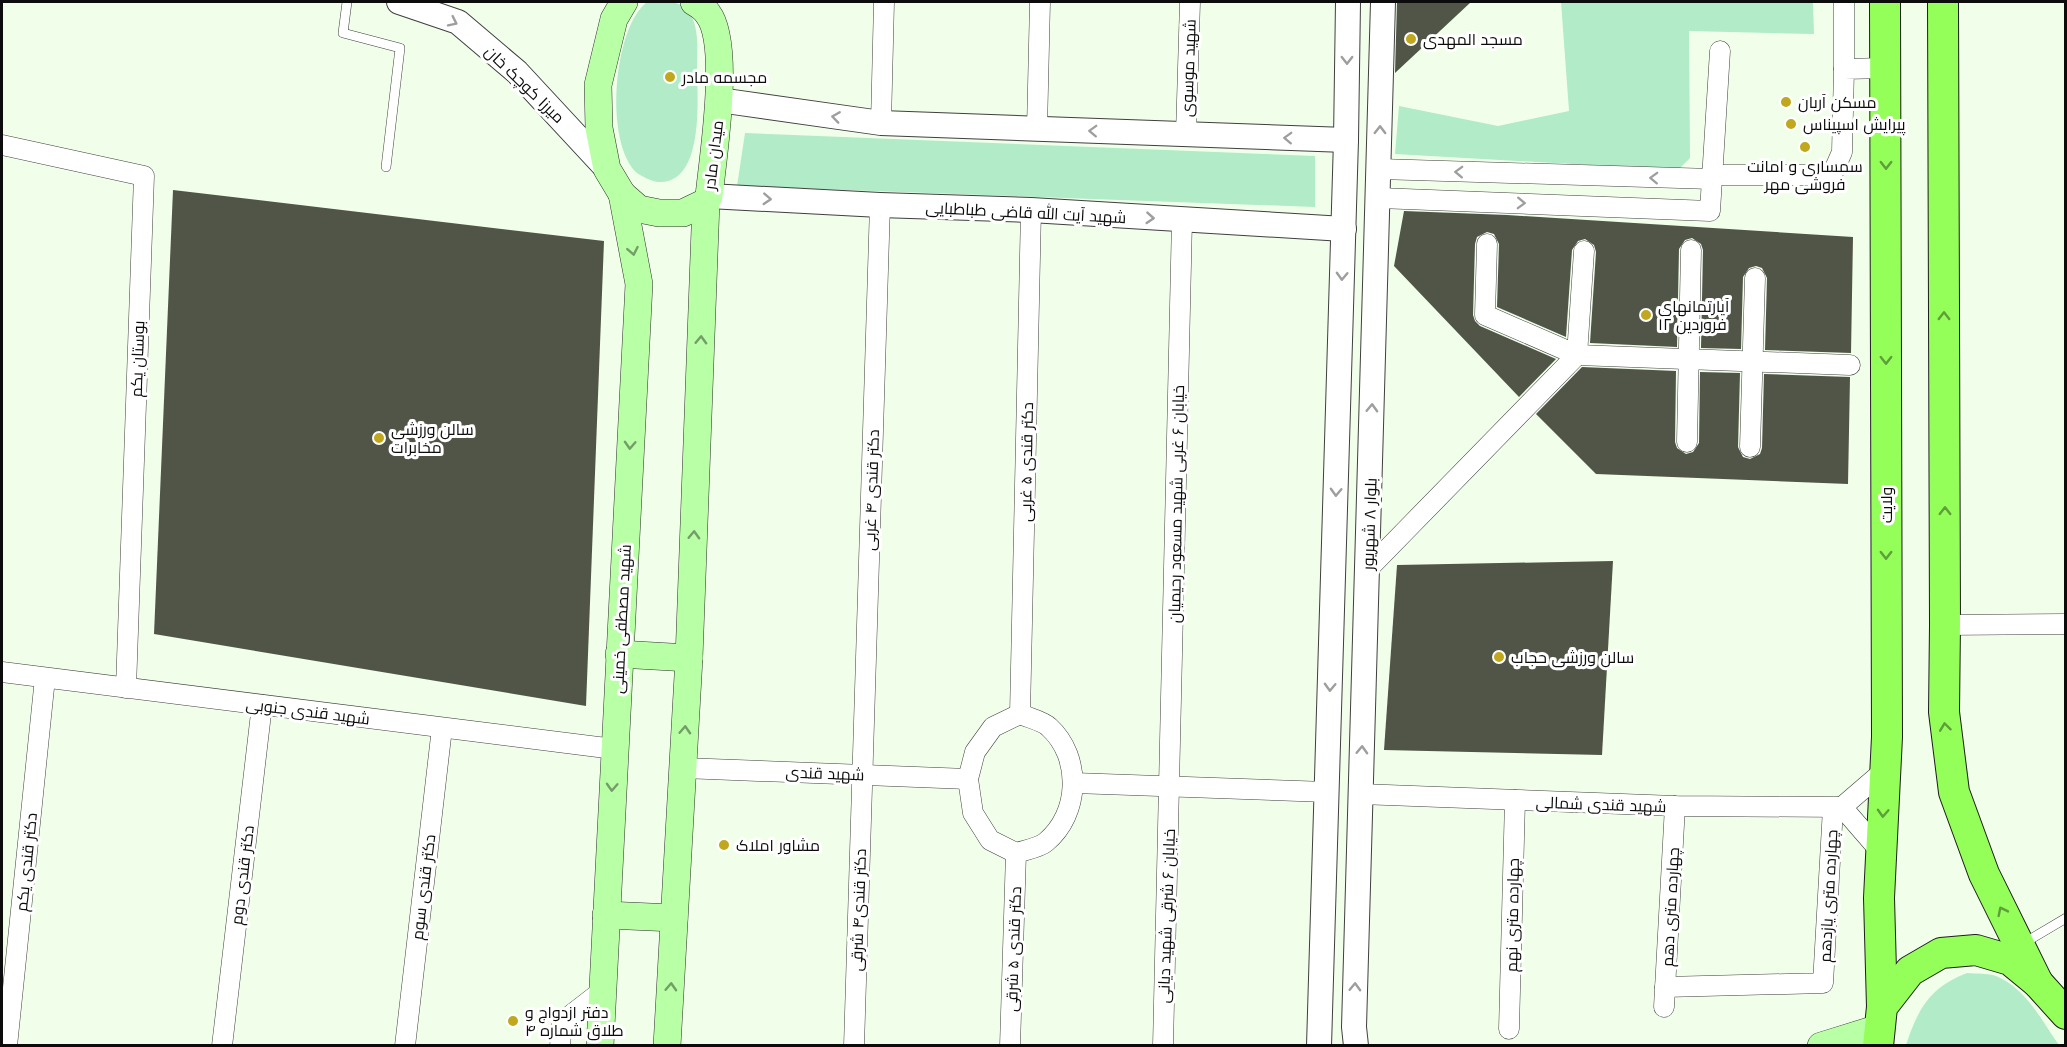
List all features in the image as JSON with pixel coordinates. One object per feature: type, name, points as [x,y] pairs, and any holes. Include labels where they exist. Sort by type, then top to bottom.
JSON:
[{"type":"main road","name":"میدان مادر","points":[[624,2],[614,19],[598,85],[599,128],[607,168],[622,194],[639,209],[659,213],[683,213],[707,199],[719,100],[717,37],[704,6]]},
{"type":"main road","name":"ولایت","points":[[1880,1027],[1879,898],[1887,737],[1886,2]]},
{"type":"main road","points":[[1943,2],[1944,712],[1954,792],[1984,874],[2038,983]]},
{"type":"main road","name":"شهید مصطفی خمینی","points":[[600,1046],[639,284],[622,194]]},
{"type":"main road","points":[[667,1046],[689,658],[707,199]]},
{"type":"main road","points":[[619,654],[689,658]]},
{"type":"main road","points":[[606,915],[675,918]]},
{"type":"main road","points":[[1821,1046],[1880,1027],[1910,971],[1941,953],[1976,950],[2010,960],[2038,983],[2066,1014]]},
{"type":"street","name":"میرزا کوچک خان","points":[[399,2],[458,22],[517,72],[607,168]]},
{"type":"street","points":[[881,123],[884,2]]},
{"type":"street","points":[[1037,129],[1040,2]]},
{"type":"street","name":"شهید موسوی","points":[[1186,134],[1190,2]]},
{"type":"street","points":[[1379,169],[1712,177],[1832,175],[1842,152],[1844,2]]},
{"type":"street","points":[[1347,8],[1383,9]]},
{"type":"street","name":"بلوار ۸ شهریور","points":[[1319,1046],[1337,446],[1332,229],[1336,140],[1347,8]]},
{"type":"street","name":"بلوار ۸ شهریور","points":[[1356,1046],[1353,1028],[1383,9]]},
{"type":"street","points":[[1378,198],[1710,211],[1720,51]]},
{"type":"street","points":[[1844,69],[1886,68]]},
{"type":"street","points":[[719,100],[881,123],[1336,140]]},
{"type":"street","name":"بوستان یکم","points":[[2,145],[144,176],[126,688]]},
{"type":"street","name":"شهید آیت الله قاضی طباطبایی","points":[[707,199],[1031,210],[1332,229]]},
{"type":"street","name":"دکتر قندی ۴ غربی","points":[[862,775],[880,205]]},
{"type":"street","name":"دکتر قندی ۵ غربی","points":[[1020,714],[1031,210]]},
{"type":"street","name":"خیابان ۶ غربی شهید مسعود رحیمیان","points":[[1170,787],[1182,220]]},
{"type":"street","points":[[1487,244],[1485,315],[1578,355],[1850,365]]},
{"type":"street","points":[[1687,442],[1691,250]]},
{"type":"street","points":[[1367,570],[1578,355],[1584,251]]},
{"type":"street","points":[[1750,447],[1755,278]]},
{"type":"street","points":[[1337,446],[1371,447]]},
{"type":"street","points":[[1945,625],[2066,624]]},
{"type":"street","name":"شهید قندی جنوبی","points":[[2,672],[614,749]]},
{"type":"street","name":"دکتر قندی یکم","points":[[7,1046],[45,678]]},
{"type":"street","name":"دکتر قندی دوم","points":[[222,1046],[262,705]]},
{"type":"street","points":[[1020,714],[1049,726],[1068,753],[1074,783],[1066,817],[1045,843],[1016,853],[990,840],[984,831],[973,813],[968,778],[975,752],[993,727],[1020,714]]},
{"type":"street","name":"دکتر قندی سوم","points":[[405,1046],[442,728]]},
{"type":"street","name":"شهید قندی","points":[[683,768],[968,778]]},
{"type":"street","points":[[1881,852],[1837,808],[1885,770]]},
{"type":"street","name":"دکتر قندی۴ شرقی","points":[[854,1046],[862,775]]},
{"type":"street","points":[[1074,783],[1327,792]]},
{"type":"street","name":"خیابان ۶ شرقی شهید دیانی","points":[[1163,1046],[1170,787]]},
{"type":"street","name":"شهید قندی شمالی","points":[[1360,794],[1675,806],[1837,808]]},
{"type":"street","name":"چهارده متری نهم","points":[[1509,1029],[1515,800]]},
{"type":"street","name":"چهارده متری دهم","points":[[1664,1007],[1675,806]]},
{"type":"street","name":"چهارده متری یازدهم","points":[[1665,987],[1823,983],[1837,808]]},
{"type":"street","name":"دکتر قندی ۵ شرقی","points":[[1010,1046],[1016,853]]},
{"type":"street","points":[[1323,905],[1357,906]]},
{"type":"street","points":[[560,1046],[562,1022],[602,992]]},
{"type":"lane","points":[[347,2],[343,33],[400,48],[386,167]]},
{"type":"lane","points":[[2019,945],[2066,918]]},
{"type":"green space","points":[[647,2],[673,3],[686,8],[694,23],[697,40],[698,104],[695,140],[683,170],[673,179],[658,182],[637,173],[627,158],[620,137],[617,113],[620,60],[626,35],[635,16]]},
{"type":"green space","points":[[1561,2],[1813,2],[1814,34],[1689,31],[1690,158],[1678,170],[1395,154],[1399,106],[1498,126],[1569,111]]},
{"type":"green space","points":[[745,133],[1315,156],[1315,207],[737,186]]},
{"type":"green space","points":[[1967,973],[1996,976],[2016,989],[2032,1006],[2059,1045],[1906,1045],[1915,1021],[1927,1001],[1944,985]]},
{"type":"building","name":"مسجد المهدی","points":[[1397,2],[1471,2],[1395,73]]},
{"type":"building","name":"سالن ورزشی مخابرات","points":[[173,190],[604,241],[586,706],[154,634]]},
{"type":"building","points":[[1404,211],[1507,215],[1853,237],[1851,353],[1765,350],[1767,278],[1762,268],[1756,266],[1749,268],[1743,277],[1741,349],[1701,348],[1703,250],[1701,244],[1692,238],[1685,240],[1679,249],[1677,347],[1590,343],[1596,252],[1594,245],[1585,239],[1578,241],[1572,250],[1566,337],[1497,307],[1499,244],[1494,234],[1487,232],[1477,237],[1475,244],[1473,315],[1475,321],[1480,326],[1556,359],[1519,397],[1394,266]]},
{"type":"building","points":[[1582,367],[1676,371],[1675,442],[1677,448],[1686,454],[1693,452],[1699,443],[1700,372],[1740,373],[1738,447],[1743,457],[1750,459],[1760,454],[1762,448],[1764,374],[1850,377],[1848,484],[1596,474],[1536,414]]},
{"type":"building","name":"سالن ورزشی حجاب","points":[[1613,561],[1602,755],[1384,750],[1397,565]]},
{"type":"place","name":"مسجد المهدی","points":[[1411,39]]},
{"type":"place","name":"مجسمه مادر","points":[[670,77]]},
{"type":"place","name":"مسکن آریان","points":[[1786,102]]},
{"type":"place","name":"پیرایش اسپیناس","points":[[1791,124]]},
{"type":"place","name":"سمساری و امانت فروشی مهر","points":[[1805,147]]},
{"type":"place","name":"آپارتمانهای ۱۲ فروردین","points":[[1646,315]]},
{"type":"place","name":"سالن ورزشی مخابرات","points":[[379,438]]},
{"type":"place","name":"سالن ورزشی حجاب","points":[[1499,657]]},
{"type":"place","name":"مشاور املاک","points":[[724,845]]},
{"type":"place","name":"دفتر ازدواج و طلاق شماره ۴","points":[[513,1021]]}]
